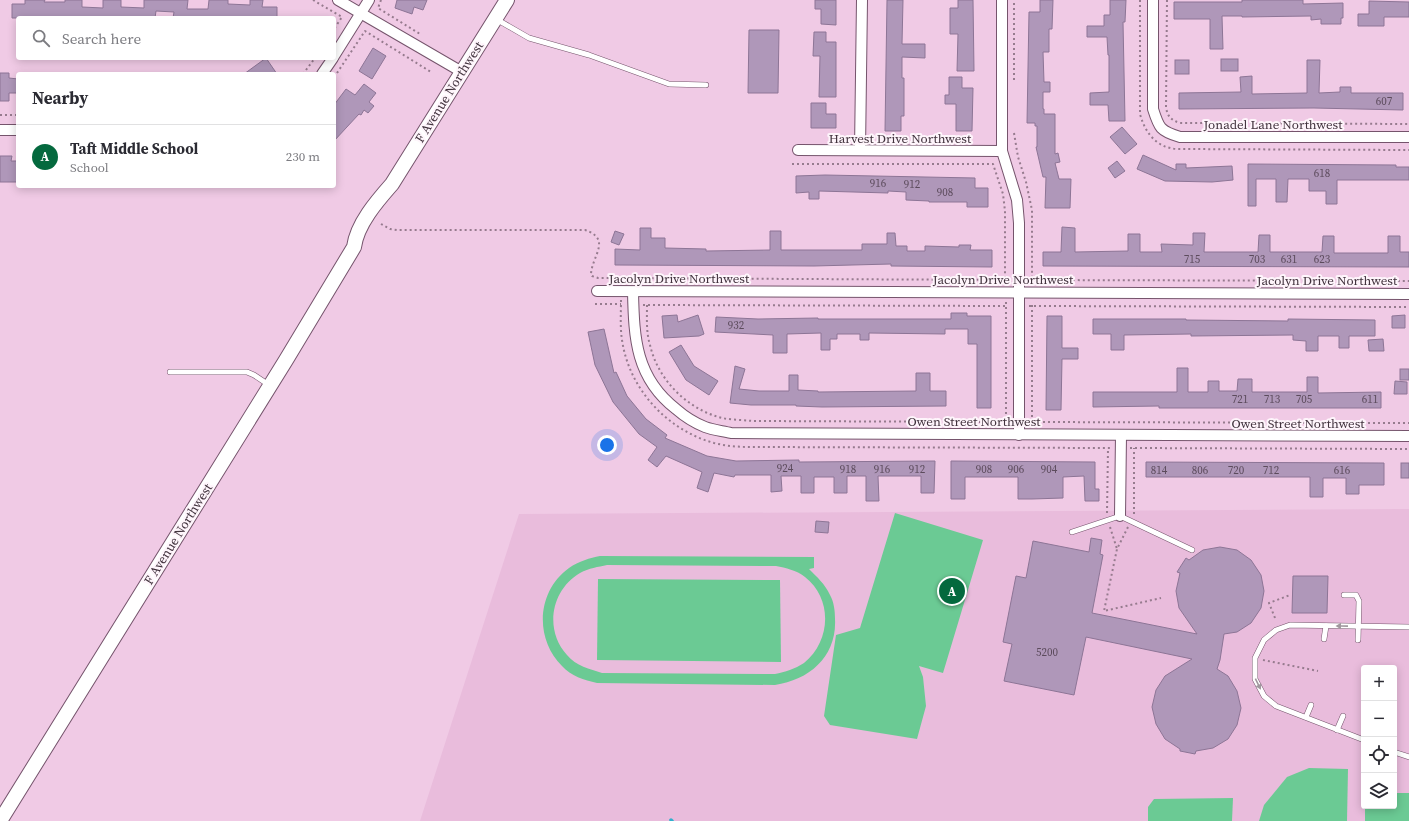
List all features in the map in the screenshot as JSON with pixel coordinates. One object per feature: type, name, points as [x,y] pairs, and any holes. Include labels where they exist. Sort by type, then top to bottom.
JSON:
[{"type":"main road","name":"F Avenue Northwest","points":[[0,820],[354,247],[356,236],[377,200],[392,184],[506,0]]},
{"type":"street","points":[[338,0],[462,72]]},
{"type":"street","points":[[336,52],[369,0]]},
{"type":"street","points":[[860,150],[862,0]]},
{"type":"street","points":[[1002,0],[1002,151],[1017,200],[1019,223],[1019,434]]},
{"type":"street","name":"Jonadel Lane Northwest","points":[[1153,0],[1153,109],[1157,124],[1166,133],[1180,137],[1409,137]]},
{"type":"street","points":[[323,72],[331,60]]},
{"type":"street","points":[[0,130],[16,130]]},
{"type":"street","name":"Harvest Drive Northwest","points":[[798,150],[1002,151]]},
{"type":"street","name":"Jacolyn Drive Northwest","points":[[597,291],[1409,294]]},
{"type":"street","name":"Owen Street Northwest","points":[[633,292],[633,323],[637,348],[647,377],[663,399],[682,414],[704,426],[731,433],[1409,436]]},
{"type":"street","points":[[1120,516],[1121,435]]},
{"type":"lane","points":[[495,18],[529,38],[589,55],[669,84],[706,85]]},
{"type":"lane","points":[[170,372],[247,372],[270,385]]},
{"type":"lane","points":[[1072,532],[1120,516],[1192,550]]},
{"type":"lane","points":[[1344,595],[1356,595],[1360,601],[1358,640]]},
{"type":"lane","points":[[1361,739],[1276,706],[1264,696],[1255,679],[1255,658],[1264,640],[1276,630],[1290,625],[1409,627]]},
{"type":"lane","points":[[1324,639],[1326,626]]},
{"type":"lane","points":[[1306,717],[1311,704]]},
{"type":"lane","points":[[1338,730],[1343,716]]},
{"type":"lane","points":[[1397,753],[1409,758]]},
{"type":"path","points":[[313,0],[342,17],[336,26]]},
{"type":"path","points":[[381,0],[378,8],[425,37]]},
{"type":"path","points":[[1014,0],[1014,84]]},
{"type":"path","points":[[1140,0],[1140,114],[1148,133],[1163,146],[1177,149],[1409,150]]},
{"type":"path","points":[[1167,0],[1166,108],[1168,116],[1174,121],[1180,123],[1409,124]]},
{"type":"path","points":[[336,73],[365,31],[432,72]]},
{"type":"path","points":[[304,72],[314,60]]},
{"type":"path","points":[[0,115],[16,115]]},
{"type":"path","points":[[1013,130],[1018,157],[1026,182],[1032,210],[1032,280],[1409,281]]},
{"type":"path","points":[[792,164],[993,164],[1003,194],[1005,211],[1005,283]]},
{"type":"path","points":[[381,224],[390,229],[397,230],[585,230],[594,233],[598,240],[598,250],[591,274],[592,276],[598,278],[1009,280]]},
{"type":"path","points":[[1006,302],[1006,427]]},
{"type":"path","points":[[1032,302],[1032,422]]},
{"type":"path","points":[[595,304],[626,304]]},
{"type":"path","points":[[641,305],[1009,306]]},
{"type":"path","points":[[647,305],[647,329],[650,345],[654,359],[665,378],[686,400],[706,412],[722,418],[753,421],[1012,422]]},
{"type":"path","points":[[1028,306],[1409,307]]},
{"type":"path","points":[[1026,422],[1409,423]]},
{"type":"path","points":[[1134,441],[1134,514],[1117,549],[1104,611],[1161,598]]},
{"type":"path","points":[[1127,448],[1409,449]]},
{"type":"path","points":[[1275,618],[1269,603],[1290,595]]},
{"type":"path","points":[[1255,658],[1318,671]]},
{"type":"shaded area","points":[[1409,509],[1409,821],[420,821],[519,514]]},
{"type":"green space","points":[[895,513],[983,540],[943,673],[919,666],[923,677],[926,706],[917,739],[830,725],[824,716],[836,635],[860,628]]},
{"type":"green space","points":[[600,556],[814,557],[814,568],[809,569],[826,587],[834,607],[834,632],[831,644],[826,655],[810,672],[799,678],[775,685],[597,683],[583,679],[574,675],[562,666],[553,655],[543,629],[543,615],[545,602],[550,589],[558,578],[569,568],[584,560]],"holes":[[[607,565],[776,566],[795,571],[805,577],[814,586],[824,608],[824,632],[813,654],[804,663],[786,671],[775,674],[602,673],[583,667],[571,659],[560,645],[555,634],[553,623],[554,611],[562,589],[570,580],[580,573],[590,569]]]},
{"type":"green space","points":[[598,579],[780,580],[781,662],[597,660]]},
{"type":"green space","points":[[1309,768],[1348,769],[1347,821],[1259,821],[1264,805],[1287,777]]},
{"type":"green space","points":[[1397,793],[1409,793],[1409,821],[1365,821],[1365,809],[1397,809]]},
{"type":"green space","points":[[1233,798],[1232,821],[1148,821],[1148,807],[1154,799]]},
{"type":"building","points":[[25,0],[65,2],[65,0],[82,0],[82,7],[103,8],[103,0],[121,0],[121,7],[144,8],[144,0],[188,0],[187,9],[208,9],[209,0],[228,0],[228,4],[250,5],[250,0],[263,0],[262,7],[277,7],[277,16],[173,16],[174,12],[156,11],[155,16],[16,16],[16,18],[12,18],[12,4],[25,4]]},
{"type":"building","points":[[397,0],[427,0],[423,10],[414,7],[412,14],[395,8]]},
{"type":"building","points":[[815,0],[836,0],[836,25],[821,24],[821,9],[815,9]]},
{"type":"building","points":[[887,0],[903,0],[902,44],[925,44],[925,58],[902,57],[902,78],[904,78],[904,116],[901,116],[901,131],[885,131]]},
{"type":"building","points":[[958,0],[973,0],[974,71],[957,71],[958,34],[950,34],[950,8],[958,8]]},
{"type":"building","points":[[1040,0],[1053,0],[1052,29],[1049,29],[1049,52],[1043,52],[1044,82],[1050,82],[1050,92],[1043,92],[1043,109],[1044,114],[1055,114],[1055,154],[1058,153],[1060,162],[1055,163],[1059,179],[1071,179],[1070,208],[1045,208],[1046,177],[1043,177],[1036,147],[1037,126],[1035,126],[1035,123],[1027,123],[1029,12],[1040,12]]},
{"type":"building","points":[[1110,0],[1126,0],[1125,22],[1123,22],[1125,121],[1109,121],[1108,105],[1090,105],[1090,93],[1109,92],[1109,55],[1107,37],[1087,37],[1087,26],[1104,26],[1104,15],[1110,15]]},
{"type":"building","points":[[1242,0],[1303,0],[1303,4],[1343,3],[1343,18],[1341,18],[1341,24],[1321,24],[1321,19],[1311,20],[1311,16],[1222,16],[1223,49],[1210,49],[1210,19],[1174,19],[1174,2],[1242,2]]},
{"type":"building","points":[[1369,1],[1409,2],[1409,17],[1384,17],[1384,26],[1358,26],[1358,14],[1369,14]]},
{"type":"building","points":[[749,30],[779,30],[778,93],[748,93]]},
{"type":"building","points":[[814,32],[826,32],[826,42],[836,42],[836,97],[819,97],[820,56],[813,56]]},
{"type":"building","points":[[373,48],[386,56],[372,79],[359,71]]},
{"type":"building","points":[[1221,59],[1238,59],[1238,71],[1221,71]]},
{"type":"building","points":[[263,60],[267,60],[276,72],[247,72]]},
{"type":"building","points":[[1175,60],[1189,60],[1189,74],[1175,74]]},
{"type":"building","points":[[1307,60],[1320,60],[1319,93],[1340,92],[1340,87],[1351,87],[1351,93],[1403,93],[1403,110],[1314,108],[1179,109],[1179,93],[1241,92],[1240,77],[1252,76],[1252,94],[1307,93]]},
{"type":"building","points":[[0,73],[9,73],[9,78],[16,79],[16,93],[9,93],[9,101],[0,101]]},
{"type":"building","points":[[949,77],[962,77],[962,88],[973,88],[972,131],[956,131],[956,104],[945,104],[945,95],[949,95]]},
{"type":"building","points":[[364,84],[376,93],[369,102],[374,106],[368,113],[364,110],[361,115],[359,114],[336,139],[336,102],[346,89],[355,95]]},
{"type":"building","points":[[811,103],[826,103],[826,114],[836,114],[836,128],[811,128]]},
{"type":"building","points":[[1122,127],[1137,144],[1125,154],[1110,137]]},
{"type":"building","points":[[1143,155],[1176,170],[1176,164],[1186,164],[1186,168],[1232,166],[1233,180],[1212,182],[1165,181],[1137,169]]},
{"type":"building","points":[[0,156],[12,156],[11,161],[16,161],[16,182],[0,182]]},
{"type":"building","points":[[1117,161],[1125,171],[1115,178],[1108,168]]},
{"type":"building","points":[[1248,164],[1396,165],[1396,167],[1409,167],[1409,180],[1337,180],[1337,204],[1326,204],[1326,191],[1309,191],[1309,179],[1288,179],[1287,202],[1276,202],[1276,179],[1256,179],[1256,206],[1248,206]]},
{"type":"building","points":[[825,175],[975,178],[975,188],[988,188],[988,207],[967,207],[967,202],[929,202],[906,200],[906,192],[888,191],[888,193],[819,191],[819,199],[809,199],[809,192],[796,193],[796,176]]},
{"type":"building","points":[[1062,227],[1075,228],[1075,252],[1128,251],[1128,234],[1140,234],[1140,252],[1162,252],[1161,244],[1193,245],[1193,233],[1205,233],[1204,252],[1258,252],[1259,235],[1270,235],[1270,252],[1322,252],[1323,236],[1334,236],[1334,253],[1388,253],[1388,236],[1400,236],[1400,252],[1409,252],[1409,267],[1043,266],[1043,252],[1061,252]]},
{"type":"building","points":[[640,228],[651,228],[651,238],[665,238],[665,248],[706,249],[706,251],[770,250],[770,231],[781,231],[781,250],[862,250],[862,244],[887,244],[887,233],[895,233],[896,246],[907,246],[907,251],[925,251],[925,246],[959,247],[959,245],[971,245],[970,250],[992,250],[992,267],[891,266],[891,264],[814,266],[615,265],[615,249],[640,250]]},
{"type":"building","points":[[615,231],[624,234],[619,245],[611,242]]},
{"type":"building","points":[[951,313],[967,313],[967,316],[991,316],[991,408],[977,408],[977,344],[968,344],[968,329],[945,329],[945,334],[869,333],[869,340],[860,340],[860,334],[837,334],[837,339],[830,339],[830,350],[821,350],[821,333],[787,334],[787,353],[773,353],[773,335],[715,332],[716,317],[758,319],[951,319]]},
{"type":"building","points":[[677,315],[678,322],[698,315],[704,334],[699,336],[664,338],[662,316]]},
{"type":"building","points":[[1405,315],[1405,328],[1392,328],[1392,316]]},
{"type":"building","points":[[1047,316],[1062,316],[1062,348],[1078,348],[1078,359],[1062,359],[1061,410],[1046,410]]},
{"type":"building","points":[[1093,319],[1288,321],[1288,319],[1375,320],[1375,336],[1349,336],[1349,348],[1339,348],[1339,336],[1318,336],[1318,351],[1306,351],[1306,341],[1293,340],[1293,335],[1124,335],[1124,350],[1111,350],[1111,334],[1093,334]]},
{"type":"building","points":[[604,329],[614,373],[616,372],[627,396],[646,419],[667,435],[665,438],[707,456],[736,461],[935,461],[934,493],[921,493],[921,476],[878,476],[879,501],[866,501],[866,476],[847,476],[847,493],[834,493],[834,477],[814,477],[814,493],[801,493],[801,476],[781,476],[782,491],[771,492],[771,475],[735,475],[734,477],[714,473],[708,492],[697,488],[702,472],[666,456],[657,467],[648,460],[657,447],[639,434],[613,402],[595,365],[588,332]]},
{"type":"building","points":[[1383,339],[1384,351],[1369,351],[1368,340]]},
{"type":"building","points":[[681,345],[694,366],[718,381],[709,395],[686,380],[669,352]]},
{"type":"building","points":[[735,366],[745,369],[739,389],[759,391],[789,391],[789,375],[798,375],[798,390],[818,392],[916,391],[916,373],[930,373],[930,391],[946,391],[946,406],[822,407],[730,403]]},
{"type":"building","points":[[1177,368],[1188,368],[1188,392],[1208,392],[1208,381],[1219,381],[1219,391],[1237,391],[1238,379],[1252,379],[1252,392],[1307,392],[1307,377],[1318,377],[1318,393],[1381,392],[1381,408],[1159,408],[1159,406],[1093,407],[1093,392],[1177,392]]},
{"type":"building","points":[[1400,369],[1409,369],[1409,380],[1400,380]]},
{"type":"building","points":[[1395,381],[1407,382],[1407,394],[1394,394]]},
{"type":"building","points":[[951,461],[1095,462],[1095,489],[1099,489],[1099,501],[1085,501],[1084,476],[1063,477],[1063,498],[1032,499],[1018,499],[1018,477],[965,477],[965,499],[951,499]]},
{"type":"building","points":[[1146,462],[1384,463],[1384,485],[1359,485],[1359,494],[1346,494],[1346,478],[1323,478],[1323,497],[1310,497],[1310,477],[1146,477]]},
{"type":"building","points":[[1401,463],[1409,463],[1409,478],[1401,478]]},
{"type":"building","points":[[816,521],[829,522],[828,533],[815,532]]},
{"type":"building","points":[[1091,538],[1102,540],[1100,554],[1103,555],[1092,613],[1197,634],[1179,608],[1176,591],[1180,573],[1177,572],[1186,558],[1189,560],[1203,550],[1220,547],[1237,550],[1251,560],[1261,575],[1264,591],[1261,608],[1251,623],[1237,632],[1224,634],[1217,669],[1228,676],[1237,691],[1241,708],[1237,725],[1228,739],[1213,748],[1196,751],[1195,754],[1180,751],[1180,749],[1165,739],[1156,724],[1152,707],[1156,690],[1165,676],[1192,659],[1086,637],[1074,695],[1004,681],[1012,644],[1003,642],[1016,576],[1026,578],[1033,541],[1089,552]]},
{"type":"building","points":[[1293,576],[1328,576],[1327,613],[1292,613]]},
{"type":"place","name":"Taft Middle School","points":[[952,591]]}]
